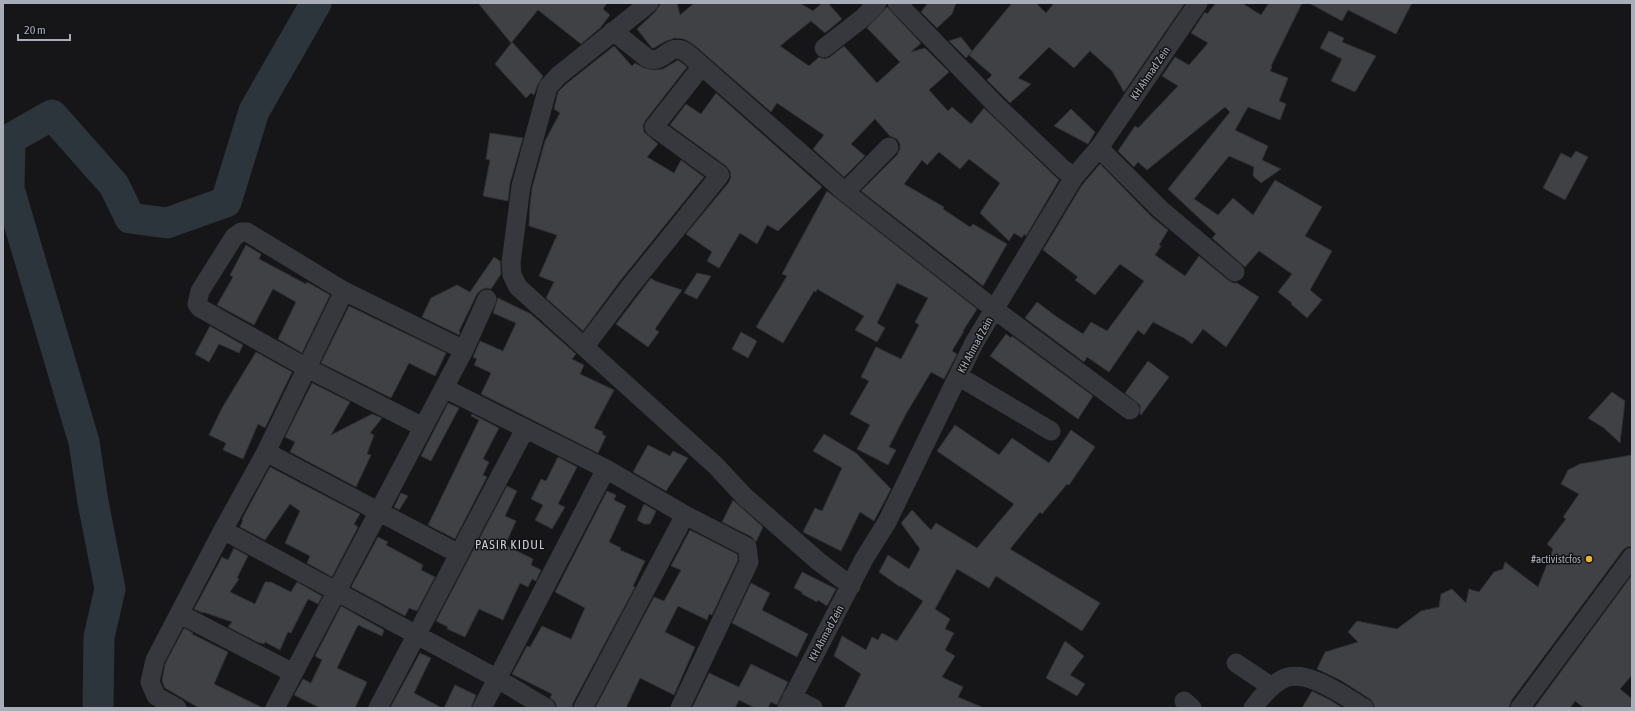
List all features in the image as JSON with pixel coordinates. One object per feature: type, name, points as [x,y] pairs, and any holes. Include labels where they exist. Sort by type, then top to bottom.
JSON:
[{"type":"street","points":[[649,3],[558,76],[548,87],[521,186],[511,264],[512,276],[518,288],[585,346],[715,465],[745,497],[818,561],[851,586]]},
{"type":"street","points":[[824,48],[864,16],[877,3]]},
{"type":"street","points":[[897,3],[998,107],[1063,169],[1074,177]]},
{"type":"street","name":"KH Ahmad Zein","points":[[790,702],[864,559],[887,522],[974,343],[1074,177],[1099,148],[1198,3]]},
{"type":"street","points":[[613,31],[652,61],[658,60],[670,51],[681,49],[845,192],[994,309],[1130,410]]},
{"type":"street","points":[[585,346],[629,288],[720,175],[654,127],[702,66]]},
{"type":"street","points":[[845,192],[889,147]]},
{"type":"street","points":[[1099,148],[1160,209],[1235,272]]},
{"type":"street","points":[[423,427],[307,368],[200,308],[198,304],[200,291],[234,237],[241,232],[247,232],[344,291],[464,350]]},
{"type":"street","points":[[177,708],[156,696],[150,682],[155,660],[223,530],[266,452],[344,291]]},
{"type":"street","points":[[280,707],[293,672],[380,512],[464,350],[487,299]]},
{"type":"street","points":[[958,376],[1051,431]]},
{"type":"street","points":[[444,388],[606,470],[685,515],[747,547],[749,562],[680,708]]},
{"type":"street","points":[[378,708],[525,429]]},
{"type":"street","points":[[266,452],[459,554]]},
{"type":"street","points":[[482,708],[498,680],[606,470]]},
{"type":"street","points":[[584,708],[685,515]]},
{"type":"street","points":[[223,530],[498,680],[546,708]]},
{"type":"street","points":[[1520,708],[1632,557]]},
{"type":"street","points":[[180,614],[293,672]]},
{"type":"street","points":[[1236,663],[1272,687]]},
{"type":"street","points":[[1252,708],[1265,692],[1282,679],[1302,676],[1321,683],[1364,708]]},
{"type":"street","points":[[790,702],[813,708]]},
{"type":"building","points":[[478,3],[607,3],[603,9],[610,15],[600,28],[581,44],[538,10],[511,43]]},
{"type":"building","points":[[661,3],[677,3],[680,15],[694,3],[800,3],[813,11],[822,3],[828,3],[842,19],[825,33],[811,21],[780,46],[809,66],[819,57],[825,59],[830,57],[844,46],[877,83],[900,62],[867,28],[887,7],[921,43],[911,52],[925,48],[949,72],[929,90],[948,111],[952,107],[971,124],[984,108],[1059,180],[1026,236],[1024,234],[1022,238],[1014,233],[1009,241],[980,213],[1000,183],[969,159],[960,169],[939,152],[927,165],[922,160],[904,184],[944,207],[943,209],[970,227],[973,224],[1007,244],[983,286],[861,191],[897,155],[900,149],[900,144],[897,139],[890,136],[875,119],[851,144],[865,156],[844,177],[813,149],[824,135],[777,103],[771,112],[693,44],[684,39],[675,38],[652,48],[637,29],[656,11]]},
{"type":"building","points":[[928,3],[956,3],[952,14],[937,28],[921,12]]},
{"type":"building","points":[[1012,3],[1036,3],[1046,13],[1054,3],[1185,3],[1124,92],[1112,71],[1090,51],[1074,68],[1049,47],[1018,78],[1031,84],[1010,103],[987,80],[992,75],[969,55]]},
{"type":"building","points":[[1216,3],[1242,3],[1261,15],[1269,3],[1302,3],[1271,66],[1270,71],[1288,78],[1279,101],[1286,104],[1280,120],[1248,107],[1235,130],[1268,146],[1262,160],[1281,169],[1261,183],[1253,176],[1254,167],[1229,156],[1194,199],[1218,215],[1233,198],[1253,215],[1275,180],[1322,207],[1305,236],[1332,251],[1310,290],[1322,300],[1307,318],[1278,292],[1292,274],[1259,251],[1245,267],[1212,238],[1216,234],[1168,189],[1230,112],[1225,107],[1147,170],[1138,162],[1134,167],[1118,151],[1135,126],[1138,128],[1178,86],[1162,76],[1175,57],[1189,65],[1208,43],[1191,33],[1205,12],[1207,14]]},
{"type":"building","points":[[1309,3],[1412,3],[1396,34],[1348,10],[1342,21]]},
{"type":"building","points":[[1329,31],[1344,38],[1342,42],[1376,56],[1355,92],[1331,81],[1342,59],[1320,48]]},
{"type":"building","points":[[961,37],[972,51],[966,58],[949,41]]},
{"type":"building","points":[[512,42],[543,76],[534,95],[531,93],[526,98],[495,64]]},
{"type":"building","points":[[614,46],[632,66],[635,63],[644,68],[654,70],[663,69],[678,60],[687,67],[645,121],[643,126],[644,132],[658,144],[647,157],[674,173],[681,160],[704,177],[620,281],[583,331],[546,298],[554,282],[539,276],[557,235],[529,226],[530,205],[532,188],[545,141],[560,113],[554,109],[558,92]]},
{"type":"building","points":[[716,93],[822,187],[778,231],[767,225],[757,244],[740,233],[719,268],[707,261],[712,252],[686,234],[729,182],[731,177],[730,171],[726,166],[670,125],[686,104],[701,114]]},
{"type":"building","points":[[1071,109],[1095,132],[1088,144],[1054,126]]},
{"type":"building","points":[[490,133],[523,138],[510,183],[508,201],[483,196],[490,160],[486,159]]},
{"type":"building","points":[[1576,151],[1588,157],[1565,200],[1543,188],[1561,153],[1571,158]]},
{"type":"building","points":[[1100,164],[1152,217],[1168,230],[1155,255],[1185,276],[1199,256],[1228,280],[1233,283],[1237,283],[1259,297],[1226,347],[1203,329],[1192,344],[1184,338],[1153,322],[1144,335],[1138,330],[1109,372],[1087,357],[1084,362],[1025,318],[1037,302],[1083,334],[1091,322],[1107,331],[1144,281],[1120,264],[1095,295],[1075,280],[1078,277],[1043,250],[1082,185]]},
{"type":"building","points":[[827,191],[977,309],[952,351],[957,354],[944,379],[931,372],[906,414],[889,447],[896,450],[888,465],[857,449],[870,425],[850,414],[869,381],[861,377],[876,347],[901,359],[919,325],[915,322],[928,298],[897,283],[877,323],[885,328],[877,342],[855,330],[864,316],[817,289],[816,292],[814,291],[783,343],[756,327],[787,276],[782,274]]},
{"type":"building","points":[[246,245],[261,254],[259,259],[330,295],[302,353],[278,339],[296,302],[273,289],[254,325],[217,305],[233,277],[230,275]]},
{"type":"building","points":[[494,257],[500,261],[501,274],[491,289],[486,288],[477,294],[459,331],[459,335],[422,317],[431,298],[457,285],[470,292]]},
{"type":"building","points":[[697,273],[711,276],[697,299],[684,293]]},
{"type":"building","points":[[651,278],[655,281],[682,290],[655,329],[659,332],[648,347],[616,324]]},
{"type":"building","points":[[498,298],[531,314],[576,354],[572,359],[584,365],[580,374],[614,390],[594,428],[603,432],[602,434],[606,436],[598,453],[481,394],[491,373],[474,365],[477,359],[473,357],[480,341],[503,351],[516,323],[493,313]]},
{"type":"building","points":[[349,306],[446,353],[435,376],[409,363],[391,398],[321,363]]},
{"type":"building","points":[[210,326],[243,345],[239,353],[219,344],[209,362],[195,354]]},
{"type":"building","points":[[741,332],[757,341],[748,358],[732,349]]},
{"type":"building","points":[[1006,334],[1011,338],[1012,336],[1093,396],[1078,419],[990,356]]},
{"type":"building","points":[[256,352],[292,372],[265,428],[258,424],[243,459],[223,450],[226,443],[209,435],[222,408]]},
{"type":"building","points":[[1148,361],[1169,377],[1141,415],[1140,405],[1125,393]]},
{"type":"building","points":[[312,383],[350,402],[331,435],[372,414],[382,418],[370,433],[374,435],[367,454],[371,455],[356,487],[290,452],[295,442],[285,437]]},
{"type":"building","points":[[1612,392],[1625,401],[1620,443],[1604,428],[1588,418]]},
{"type":"building","points":[[448,403],[459,408],[431,461],[421,456]]},
{"type":"building","points":[[472,414],[499,428],[483,459],[489,462],[483,475],[487,477],[455,539],[428,525],[479,420],[471,416]]},
{"type":"building","points":[[955,425],[999,455],[1012,438],[1049,463],[1071,430],[1095,447],[1069,485],[1067,484],[1042,514],[1040,512],[1010,549],[1100,603],[1082,631],[996,576],[989,588],[957,569],[935,609],[950,619],[945,629],[954,633],[945,650],[955,656],[942,677],[963,687],[958,697],[984,708],[844,708],[861,674],[834,656],[842,636],[866,650],[872,637],[878,640],[882,633],[897,641],[923,601],[879,572],[888,555],[909,569],[920,549],[901,523],[912,510],[931,530],[936,523],[977,548],[1014,504],[937,451]]},
{"type":"building","points":[[824,434],[856,453],[891,489],[874,521],[860,512],[841,551],[803,532],[815,508],[822,511],[842,468],[813,451]]},
{"type":"building","points":[[648,445],[670,456],[673,451],[688,458],[666,491],[633,472]]},
{"type":"building","points":[[1632,455],[1632,546],[1623,550],[1511,701],[1509,708],[1375,708],[1370,699],[1340,680],[1317,669],[1325,652],[1358,642],[1348,632],[1357,621],[1397,629],[1421,611],[1439,607],[1441,594],[1452,589],[1466,603],[1469,589],[1479,592],[1494,572],[1503,569],[1505,562],[1538,587],[1553,549],[1547,544],[1566,519],[1563,517],[1579,494],[1561,484],[1568,470],[1580,464]]},
{"type":"building","points":[[558,457],[577,467],[558,504],[565,507],[552,529],[535,520],[543,505],[531,499],[541,479],[546,481]]},
{"type":"building","points":[[270,467],[360,514],[354,524],[358,527],[332,577],[307,563],[310,556],[285,543],[300,511],[290,504],[265,540],[240,527],[243,520],[242,519]]},
{"type":"building","points":[[507,486],[517,491],[505,516],[516,521],[505,545],[533,559],[531,565],[541,570],[536,581],[532,579],[528,587],[520,583],[503,620],[479,609],[465,637],[447,629],[448,627],[436,621]]},
{"type":"building","points":[[607,491],[616,495],[614,500],[626,506],[609,542],[621,548],[620,550],[645,561],[633,586],[635,587],[573,703],[572,708],[557,708],[555,702],[550,698],[552,694],[512,674],[527,646],[530,647],[542,626],[571,639],[585,608],[555,592]]},
{"type":"building","points":[[401,493],[408,496],[399,510],[394,507]]},
{"type":"building","points":[[733,500],[763,527],[756,542],[752,537],[722,522]]},
{"type":"building","points":[[644,504],[656,511],[650,524],[644,524],[637,520]]},
{"type":"building","points":[[690,530],[737,554],[738,560],[712,615],[709,614],[707,620],[678,606],[665,632],[695,647],[674,695],[640,678],[626,708],[595,708],[654,597],[664,601],[681,570],[671,566]]},
{"type":"building","points":[[378,537],[388,542],[386,545],[423,565],[421,570],[435,577],[417,611],[409,608],[405,616],[351,587]]},
{"type":"building","points":[[234,548],[248,556],[237,578],[239,579],[230,592],[255,604],[265,582],[271,582],[291,592],[297,582],[322,596],[318,604],[308,599],[291,633],[288,632],[280,650],[265,642],[264,644],[257,642],[228,627],[232,622],[194,609],[222,557],[228,560]]},
{"type":"building","points":[[802,572],[836,589],[827,606],[818,600],[817,602],[802,594],[802,592],[794,588]]},
{"type":"building","points":[[1632,575],[1632,675],[1620,689],[1632,699],[1632,708],[1584,708],[1575,701],[1570,708],[1534,708]]},
{"type":"building","points":[[751,583],[770,593],[762,610],[808,634],[797,657],[732,623]]},
{"type":"building","points":[[341,606],[384,630],[382,636],[358,625],[337,668],[367,682],[355,708],[320,708],[294,695],[303,679],[311,683],[322,660],[315,656]]},
{"type":"building","points":[[184,628],[193,633],[192,634],[228,652],[214,684],[263,708],[199,708],[165,688],[162,681],[165,664]]},
{"type":"building","points":[[1065,641],[1084,656],[1070,675],[1085,684],[1077,696],[1046,678]]},
{"type":"building","points":[[420,653],[431,658],[414,693],[442,708],[390,708]]},
{"type":"building","points":[[751,664],[788,682],[777,705],[771,702],[768,708],[755,708],[739,700],[735,708],[692,708],[709,673],[739,687]]},
{"type":"building","points":[[455,685],[476,695],[471,708],[444,708]]},
{"type":"building","points":[[1312,691],[1330,700],[1343,708],[1302,708]]},
{"type":"waterway","points":[[98,708],[99,637],[110,589],[93,502],[84,442],[9,189],[10,139],[52,115],[114,185],[130,218],[167,223],[226,202],[254,111],[316,3]]},
{"type":"place","name":"#activistcfos","points":[[1589,559]]},
{"type":"district","name":"PASIR KIDUL","points":[[510,544]]}]
